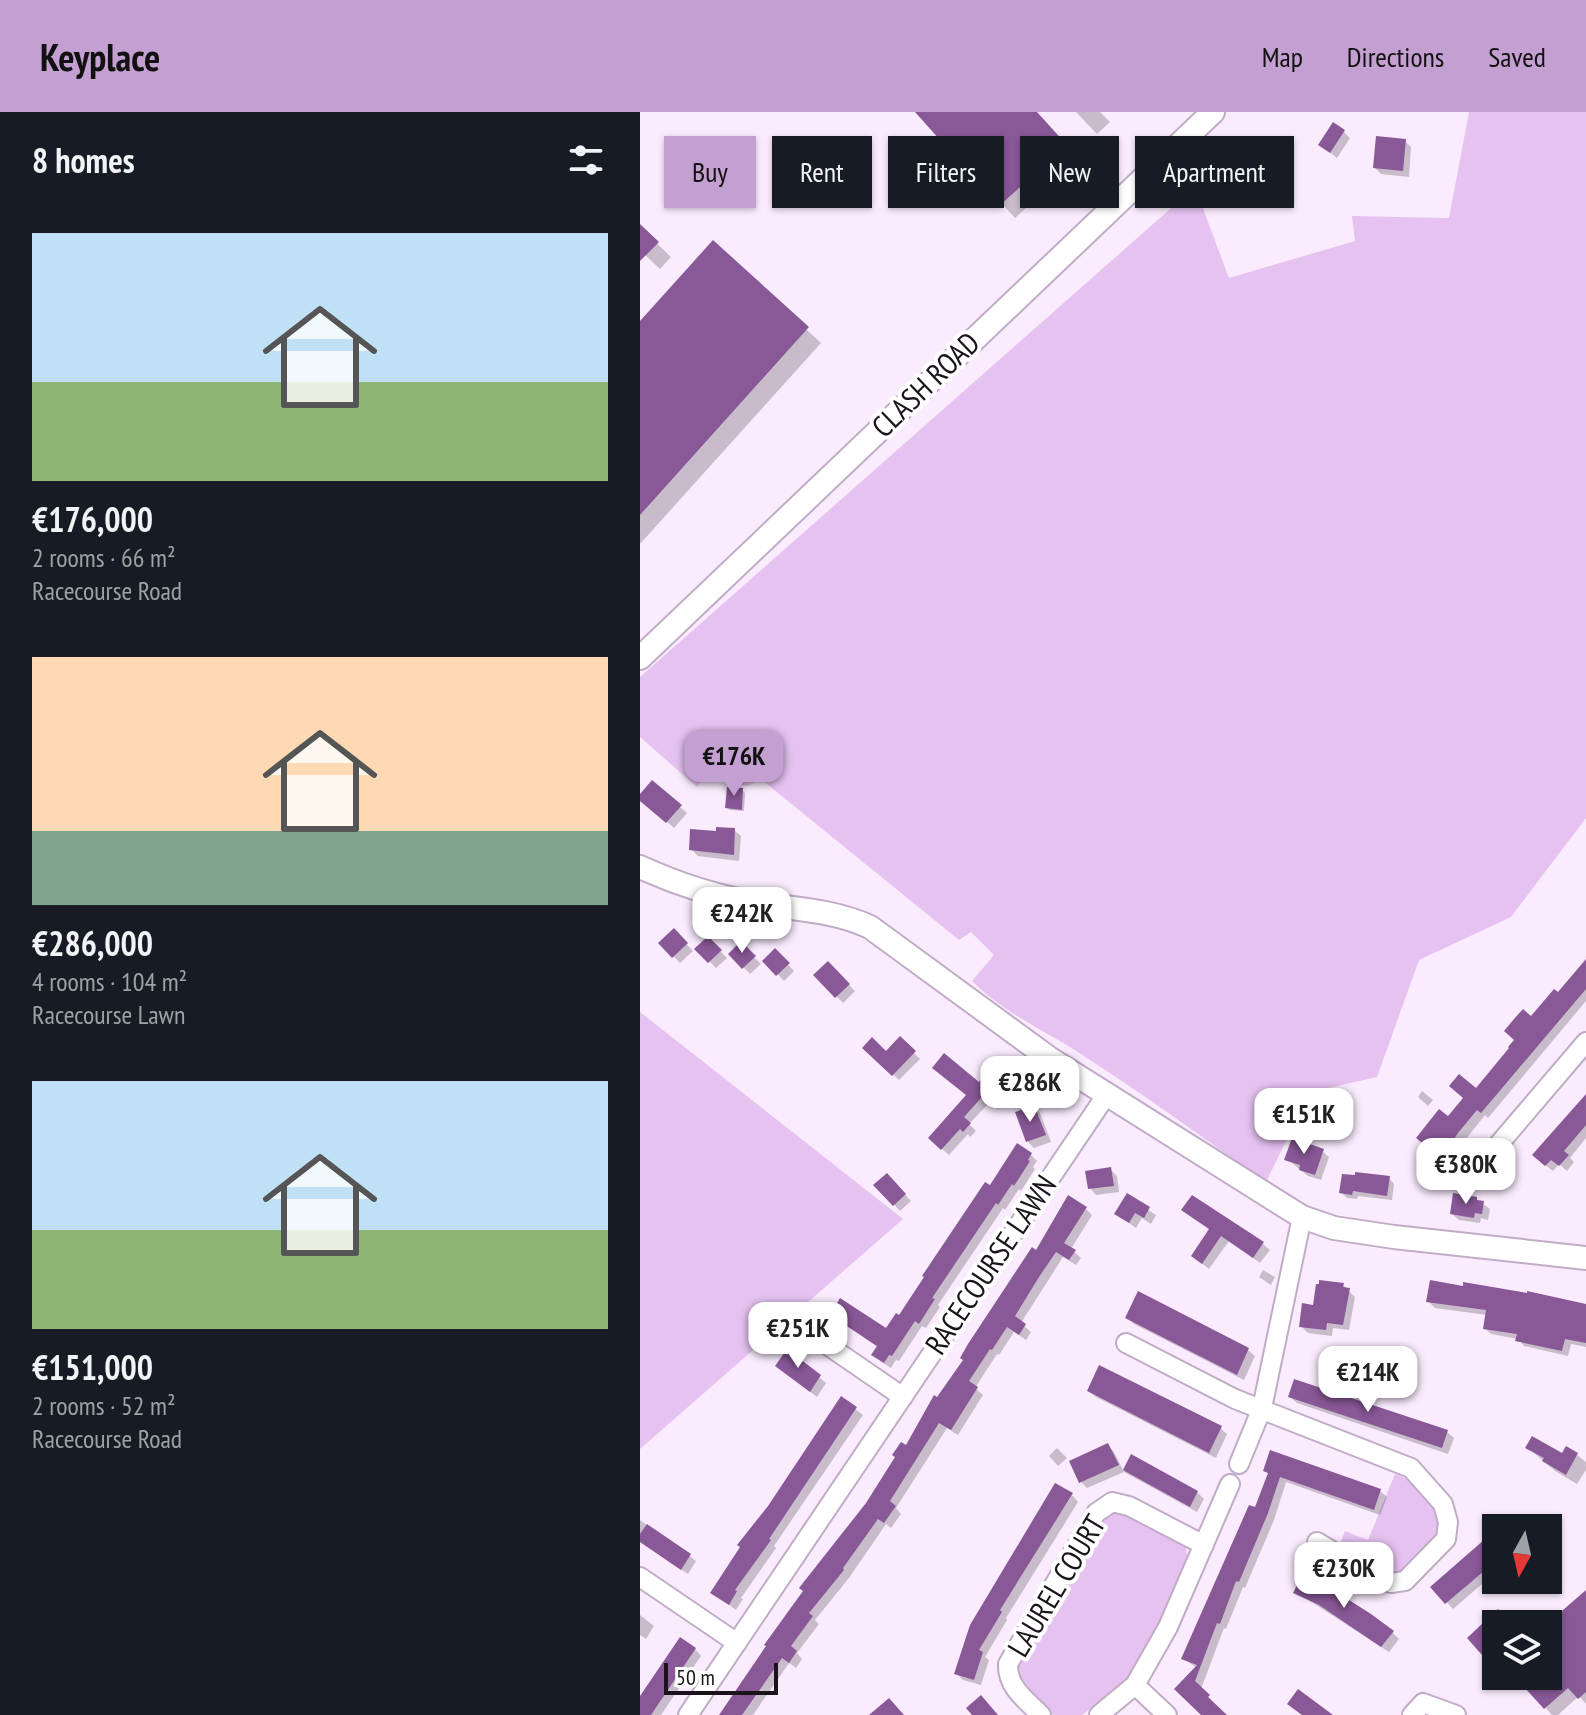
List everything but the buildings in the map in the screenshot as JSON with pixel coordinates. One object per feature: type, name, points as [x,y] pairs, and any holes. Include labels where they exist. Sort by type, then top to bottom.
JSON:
[{"type":"street","name":"CLASH ROAD","points":[[640,658],[1213,112]]},
{"type":"street","points":[[640,867],[698,891],[826,913],[870,927],[1001,1025],[1302,1217],[1334,1228],[1394,1237],[1586,1258]]},
{"type":"street","points":[[1487,1158],[1586,1042]]},
{"type":"street","name":"RACECOURSE LAWN","points":[[688,1715],[1107,1094]]},
{"type":"street","points":[[1239,1464],[1262,1408],[1302,1217]]},
{"type":"street","points":[[804,1329],[903,1397]]},
{"type":"street","points":[[1126,1343],[1235,1399],[1411,1468],[1443,1504],[1448,1522],[1446,1539],[1405,1581],[1391,1583],[1377,1578],[1317,1542]]},
{"type":"street","points":[[1099,1715],[1135,1685],[1168,1627],[1230,1484]]},
{"type":"street","name":"LAUREL COURT","points":[[1041,1715],[1007,1677],[1008,1664],[1096,1513],[1112,1502],[1129,1506],[1204,1545]]},
{"type":"street","points":[[640,1577],[737,1643]]},
{"type":"street","points":[[1135,1685],[1167,1715]]},
{"type":"street","points":[[1412,1715],[1423,1703],[1456,1715]]},
{"type":"shaded area","points":[[1469,112],[1586,112],[1586,818],[1511,917],[1419,960],[1377,1077],[1310,1092],[1266,1182],[1107,1071],[985,993],[972,981],[994,955],[971,932],[959,940],[762,780],[747,786],[707,775],[697,787],[640,737],[640,677],[1171,208],[1203,208],[1229,278],[1355,241],[1352,216],[1449,218]]},
{"type":"shaded area","points":[[640,1012],[903,1219],[640,1449]]},
{"type":"shaded area","points":[[1395,1474],[1413,1483],[1428,1498],[1438,1517],[1439,1527],[1437,1537],[1430,1546],[1403,1571],[1388,1577],[1339,1547],[1345,1531],[1368,1540]]},
{"type":"shaded area","points":[[1115,1510],[1185,1544],[1188,1559],[1160,1631],[1136,1673],[1082,1715],[1054,1715],[1013,1674],[1089,1534]]}]
